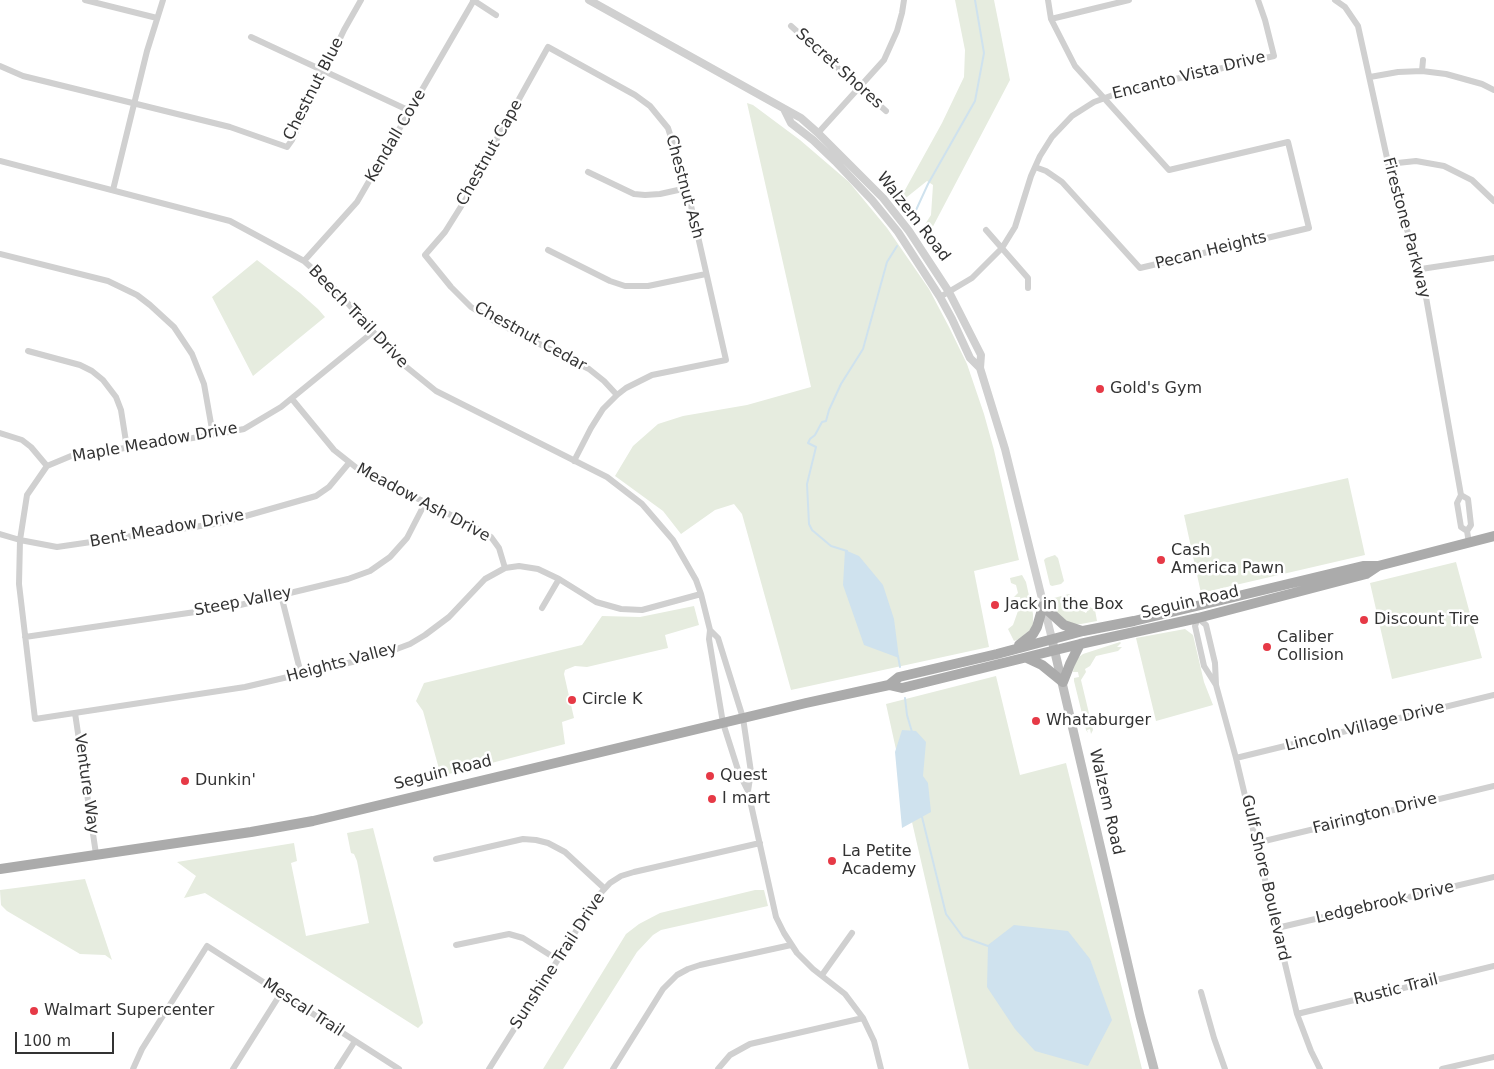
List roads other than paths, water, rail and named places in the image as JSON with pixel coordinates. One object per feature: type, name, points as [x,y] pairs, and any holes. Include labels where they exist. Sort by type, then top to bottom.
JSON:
[{"type":"main road","name":"Seguin Road","points":[[889,685],[898,677],[1082,631],[1363,566],[1378,566],[1494,536]]},
{"type":"main road","name":"Seguin Road","points":[[0,869],[313,821],[743,718],[889,685],[902,688],[1054,650],[1198,618],[1366,574],[1378,566]]},
{"type":"main road","points":[[1167,612],[1182,613],[1198,618],[1201,612],[1222,600]]},
{"type":"main road","points":[[1012,650],[1034,634],[1043,606],[1064,625],[1082,631]]},
{"type":"main road","name":"Walzem Road","points":[[1052,639],[1154,1069]]},
{"type":"main road","points":[[1027,658],[1042,665],[1063,682],[1080,644]]},
{"type":"street","points":[[85,0],[157,18]]},
{"type":"street","points":[[113,190],[163,0]]},
{"type":"street","name":"Chestnut Blue","points":[[135,103],[230,127],[287,147],[324,70],[361,0]]},
{"type":"street","points":[[474,0],[496,15]]},
{"type":"street","name":"Kendall Cove","points":[[304,261],[357,202],[474,0]]},
{"type":"street","name":"Walzem Road","points":[[589,0],[785,111],[801,118],[883,198],[910,231],[950,292],[981,355],[980,368],[1005,449],[1052,639]]},
{"type":"street","points":[[818,133],[884,60],[892,45],[904,0]]},
{"type":"street","points":[[1048,0],[1051,19],[1075,66],[1104,97]]},
{"type":"street","points":[[1051,19],[1129,0]]},
{"type":"street","name":"Encanto Vista Drive","points":[[940,297],[972,278],[1002,248],[1015,227],[1035,167],[1047,144],[1058,129],[1079,110],[1104,97],[1274,56],[1258,0]]},
{"type":"street","name":"Firestone Parkway","points":[[1335,0],[1352,16],[1358,26],[1396,198],[1420,269],[1461,495],[1457,503],[1461,527],[1467,530]]},
{"type":"street","name":"Secret Shores","points":[[791,26],[886,111]]},
{"type":"street","points":[[251,36],[410,111]]},
{"type":"street","name":"Chestnut Ash","points":[[548,47],[635,95],[650,106],[668,128],[687,188],[726,360],[652,375],[617,395]]},
{"type":"street","name":"Chestnut Cape","points":[[425,255],[445,232],[472,189],[484,162],[548,47]]},
{"type":"street","points":[[1422,71],[1423,60]]},
{"type":"street","points":[[0,66],[23,76],[135,103]]},
{"type":"street","points":[[1370,77],[1398,72],[1422,71],[1446,74],[1482,84],[1494,90]]},
{"type":"street","name":"Pecan Heights","points":[[1035,167],[1046,171],[1062,182],[1140,268],[1308,228],[1288,142],[1169,170],[1104,97]]},
{"type":"street","name":"Walzem Road","points":[[785,111],[791,123],[813,140],[872,200],[898,232],[940,297],[952,318],[970,358],[980,368]]},
{"type":"street","name":"Beech Trail Drive","points":[[0,161],[230,221],[304,261],[336,290],[399,361],[436,391],[607,477],[642,504],[674,540],[696,580],[701,594],[710,630],[709,639],[723,723],[739,773],[748,791],[776,917],[791,945],[804,962],[845,994],[863,1018],[874,1041],[881,1069]]},
{"type":"street","points":[[1388,164],[1426,161],[1444,166],[1472,180],[1494,201]]},
{"type":"street","points":[[588,172],[624,190],[640,194],[660,194],[687,188]]},
{"type":"street","points":[[986,230],[1028,278],[1028,288]]},
{"type":"street","points":[[548,250],[610,281],[625,286],[648,286],[706,274]]},
{"type":"street","points":[[0,254],[108,281],[137,295],[150,304],[174,327],[192,354],[204,384],[213,435]]},
{"type":"street","name":"Chestnut Cedar","points":[[425,255],[451,287],[472,307],[496,322],[589,369],[617,395]]},
{"type":"street","points":[[1420,269],[1494,258]]},
{"type":"street","name":"Maple Meadow Drive","points":[[47,466],[71,456],[244,429],[282,407],[373,332]]},
{"type":"street","points":[[28,351],[80,364],[103,380],[116,397],[127,448]]},
{"type":"street","points":[[574,461],[596,418],[617,395]]},
{"type":"street","name":"Meadow Ash Drive","points":[[292,399],[324,439],[349,463],[376,479],[473,526],[491,537],[499,548],[505,568]]},
{"type":"street","points":[[0,433],[22,440],[31,447],[47,466],[27,495],[20,540],[18,584],[25,637]]},
{"type":"street","name":"Bent Meadow Drive","points":[[0,534],[57,547],[221,523],[316,496],[329,487],[349,463]]},
{"type":"street","name":"Firestone Parkway","points":[[1461,495],[1468,500],[1471,525],[1467,530]]},
{"type":"street","name":"Steep Valley","points":[[25,637],[236,606],[348,579],[378,566],[390,557],[399,548],[414,526],[425,503]]},
{"type":"street","name":"Firestone Parkway","points":[[1467,530],[1470,543]]},
{"type":"street","name":"Heights Valley","points":[[25,637],[36,719],[245,687],[378,656],[410,644],[425,635],[449,617],[485,579],[505,568],[519,566],[548,572],[596,602],[621,609],[642,610],[701,594]]},
{"type":"street","points":[[542,608],[559,579]]},
{"type":"street","points":[[281,595],[301,674]]},
{"type":"street","name":"Gulf Shore Boulevard","points":[[1216,685],[1204,666],[1195,626],[1198,618],[1206,625],[1215,663],[1216,685],[1236,758],[1297,1014],[1320,1069]]},
{"type":"street","name":"Beech Trail Drive","points":[[710,630],[718,638],[743,718],[751,772],[748,791]]},
{"type":"street","name":"Lincoln Village Drive","points":[[1236,758],[1494,695]]},
{"type":"street","name":"Venture Way","points":[[75,713],[96,854]]},
{"type":"street","name":"Fairington Drive","points":[[1256,843],[1494,786]]},
{"type":"street","points":[[436,859],[523,839],[536,840],[548,843],[565,852],[604,888]]},
{"type":"street","name":"Sunshine Trail Drive","points":[[489,1069],[604,888],[621,876],[634,872],[760,843]]},
{"type":"street","name":"Ledgebrook Drive","points":[[1277,928],[1494,877]]},
{"type":"street","points":[[822,976],[852,933]]},
{"type":"street","points":[[456,945],[509,934],[523,938],[558,960]]},
{"type":"street","points":[[613,1069],[663,988],[677,975],[700,965],[791,945]]},
{"type":"street","name":"Mescal Trail","points":[[133,1069],[142,1049],[208,946],[399,1069]]},
{"type":"street","name":"Rustic Trail","points":[[1297,1014],[1494,966]]},
{"type":"street","points":[[1201,992],[1225,1069]]},
{"type":"street","points":[[232,1069],[281,994]]},
{"type":"street","points":[[718,1069],[730,1055],[750,1044],[863,1018]]},
{"type":"street","points":[[337,1069],[355,1041]]},
{"type":"street","points":[[1442,1069],[1494,1057]]},
{"type":"water","points":[[845,550],[859,556],[883,585],[894,619],[899,658],[864,645],[843,585]]},
{"type":"water","points":[[902,730],[916,731],[926,742],[923,776],[928,783],[931,812],[902,828],[895,752]]},
{"type":"water","points":[[1014,925],[1068,931],[1090,959],[1112,1020],[1088,1066],[1035,1051],[1015,1029],[987,987],[988,945]]},
{"type":"waterway","points":[[911,221],[928,184],[975,101],[984,53],[975,0]]},
{"type":"waterway","points":[[847,551],[831,546],[812,530],[809,524],[807,484],[816,447],[808,443],[822,422],[826,421],[841,384],[863,349],[887,262],[897,246]]},
{"type":"waterway","points":[[898,656],[900,667]]},
{"type":"waterway","points":[[905,698],[912,732]]},
{"type":"waterway","points":[[922,817],[946,914],[963,937],[988,946]]},
{"type":"place","name":"Gold's Gym","points":[[1100,389]]},
{"type":"place","name":"Cash America Pawn","points":[[1161,560]]},
{"type":"place","name":"Jack in the Box","points":[[995,605]]},
{"type":"place","name":"Discount Tire","points":[[1364,620]]},
{"type":"place","name":"Caliber Collision","points":[[1267,647]]},
{"type":"place","name":"Circle K","points":[[572,700]]},
{"type":"place","name":"Whataburger","points":[[1036,721]]},
{"type":"place","name":"Quest","points":[[710,776]]},
{"type":"place","name":"Dunkin'","points":[[185,781]]},
{"type":"place","name":"I mart","points":[[712,799]]},
{"type":"place","name":"La Petite Academy","points":[[832,861]]},
{"type":"place","name":"Walmart Supercenter","points":[[34,1011]]}]
